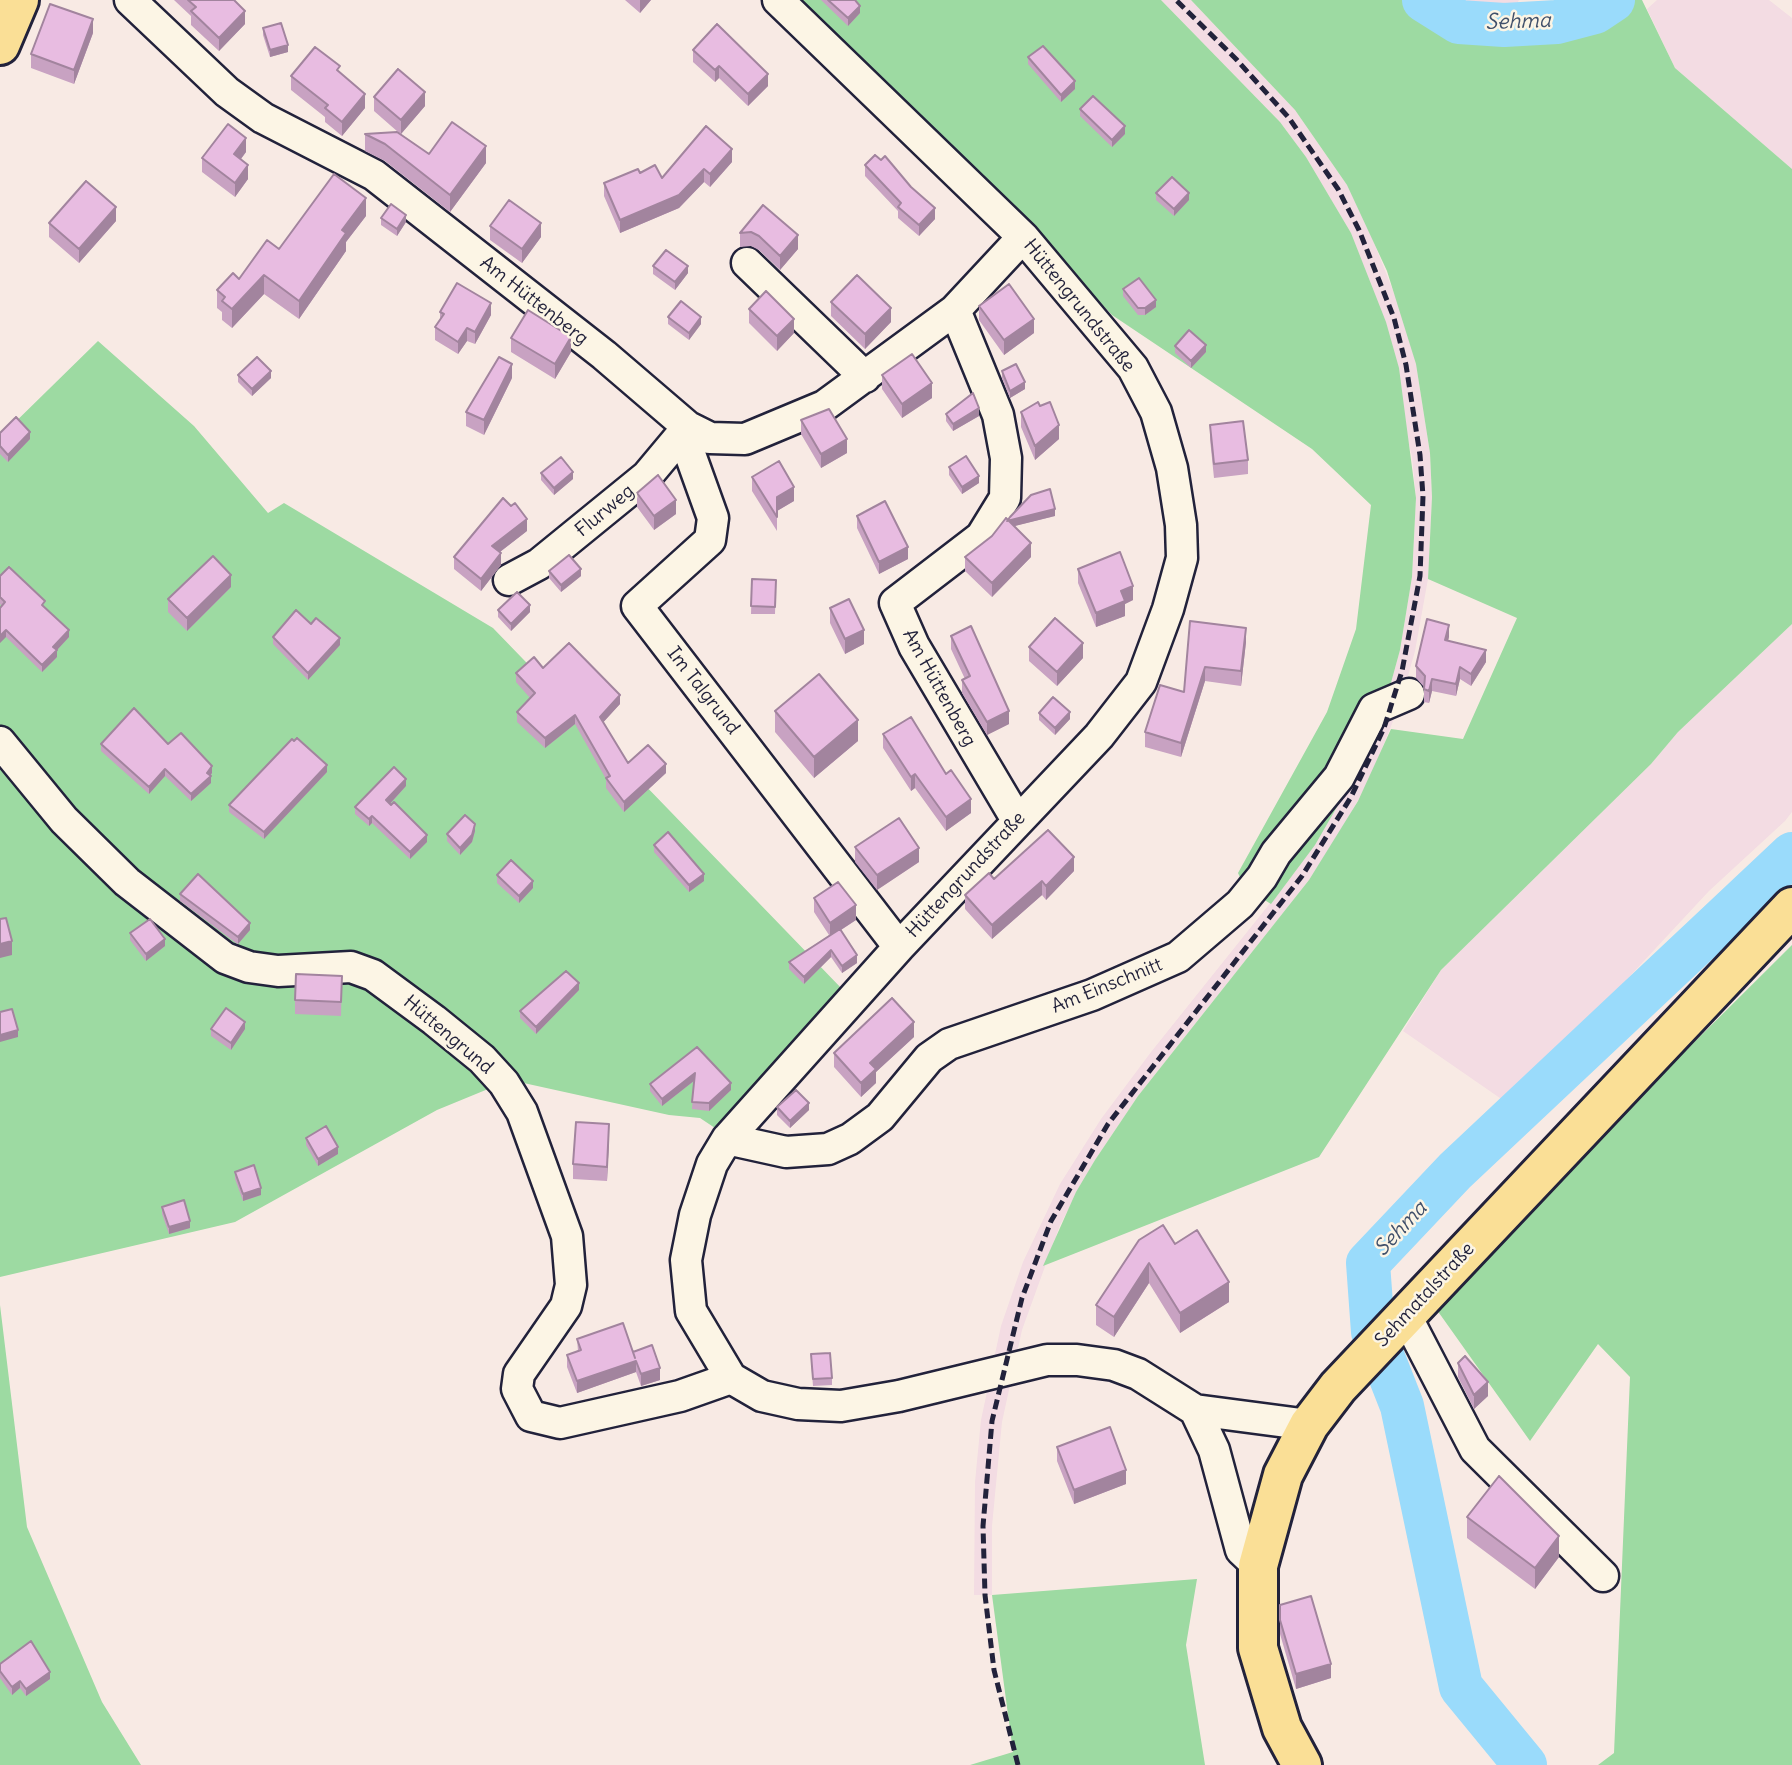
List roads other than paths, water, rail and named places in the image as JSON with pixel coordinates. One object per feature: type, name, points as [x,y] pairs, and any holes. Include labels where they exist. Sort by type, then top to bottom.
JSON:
[{"type":"main road","points":[[0,45],[19,0]]},
{"type":"main road","name":"Sehmatalstraße","points":[[1302,1765],[1282,1728],[1258,1648],[1258,1566],[1283,1475],[1308,1425],[1362,1362],[1792,908]]},
{"type":"street","name":"Am Hüttenberg","points":[[130,0],[227,92],[263,118],[374,175],[604,355],[688,427],[710,438],[745,439],[824,406],[955,310],[1023,237]]},
{"type":"street","name":"Hüttengrundstraße","points":[[778,0],[1023,237],[1132,368],[1156,412],[1172,468],[1181,525],[1182,558],[1168,609],[1141,682],[1099,736],[899,947],[727,1139],[708,1177],[695,1215],[686,1260],[691,1311],[731,1378],[762,1396],[798,1404],[841,1406],[899,1396],[1047,1360],[1077,1360],[1114,1365],[1138,1374],[1195,1410],[1308,1425]]},
{"type":"street","points":[[747,263],[865,377]]},
{"type":"street","name":"Am Hüttenberg","points":[[955,310],[998,415],[1006,458],[1005,498],[981,537],[895,603],[914,646],[1017,820]]},
{"type":"street","name":"Flurweg","points":[[509,580],[539,564],[647,476],[688,427]]},
{"type":"street","name":"Im Talgrund","points":[[688,427],[690,454],[713,518],[709,540],[637,606],[899,947]]},
{"type":"street","name":"Am Einschnitt","points":[[727,1139],[786,1152],[828,1149],[850,1139],[880,1117],[929,1058],[949,1044],[1092,995],[1178,957],[1233,911],[1257,884],[1276,853],[1339,777],[1374,709],[1409,694]]},
{"type":"street","name":"Hüttengrund","points":[[0,742],[64,820],[127,882],[225,958],[249,967],[278,971],[351,967],[373,975],[453,1035],[504,1083],[522,1112],[567,1236],[571,1285],[566,1306],[519,1374],[517,1389],[531,1416],[559,1423],[680,1395],[731,1378]]},
{"type":"street","points":[[1401,1321],[1475,1449],[1603,1576]]},
{"type":"street","points":[[1195,1410],[1214,1450],[1241,1550],[1258,1566]]},
{"type":"waterway","name":"Sehma","points":[[1424,0],[1459,22],[1504,25],[1557,22],[1595,12],[1613,0]]},
{"type":"waterway","name":"Sehma","points":[[1525,1765],[1461,1687],[1402,1406],[1373,1332],[1368,1263],[1455,1171],[1792,854]]},
{"type":"railway","points":[[1018,1765],[994,1670],[985,1595],[983,1526],[992,1421],[1022,1298],[1051,1221],[1108,1124],[1302,876],[1351,797],[1384,728],[1402,671],[1420,576],[1423,496],[1420,455],[1406,365],[1394,318],[1359,230],[1338,189],[1289,118],[1236,59],[1176,0]]}]
